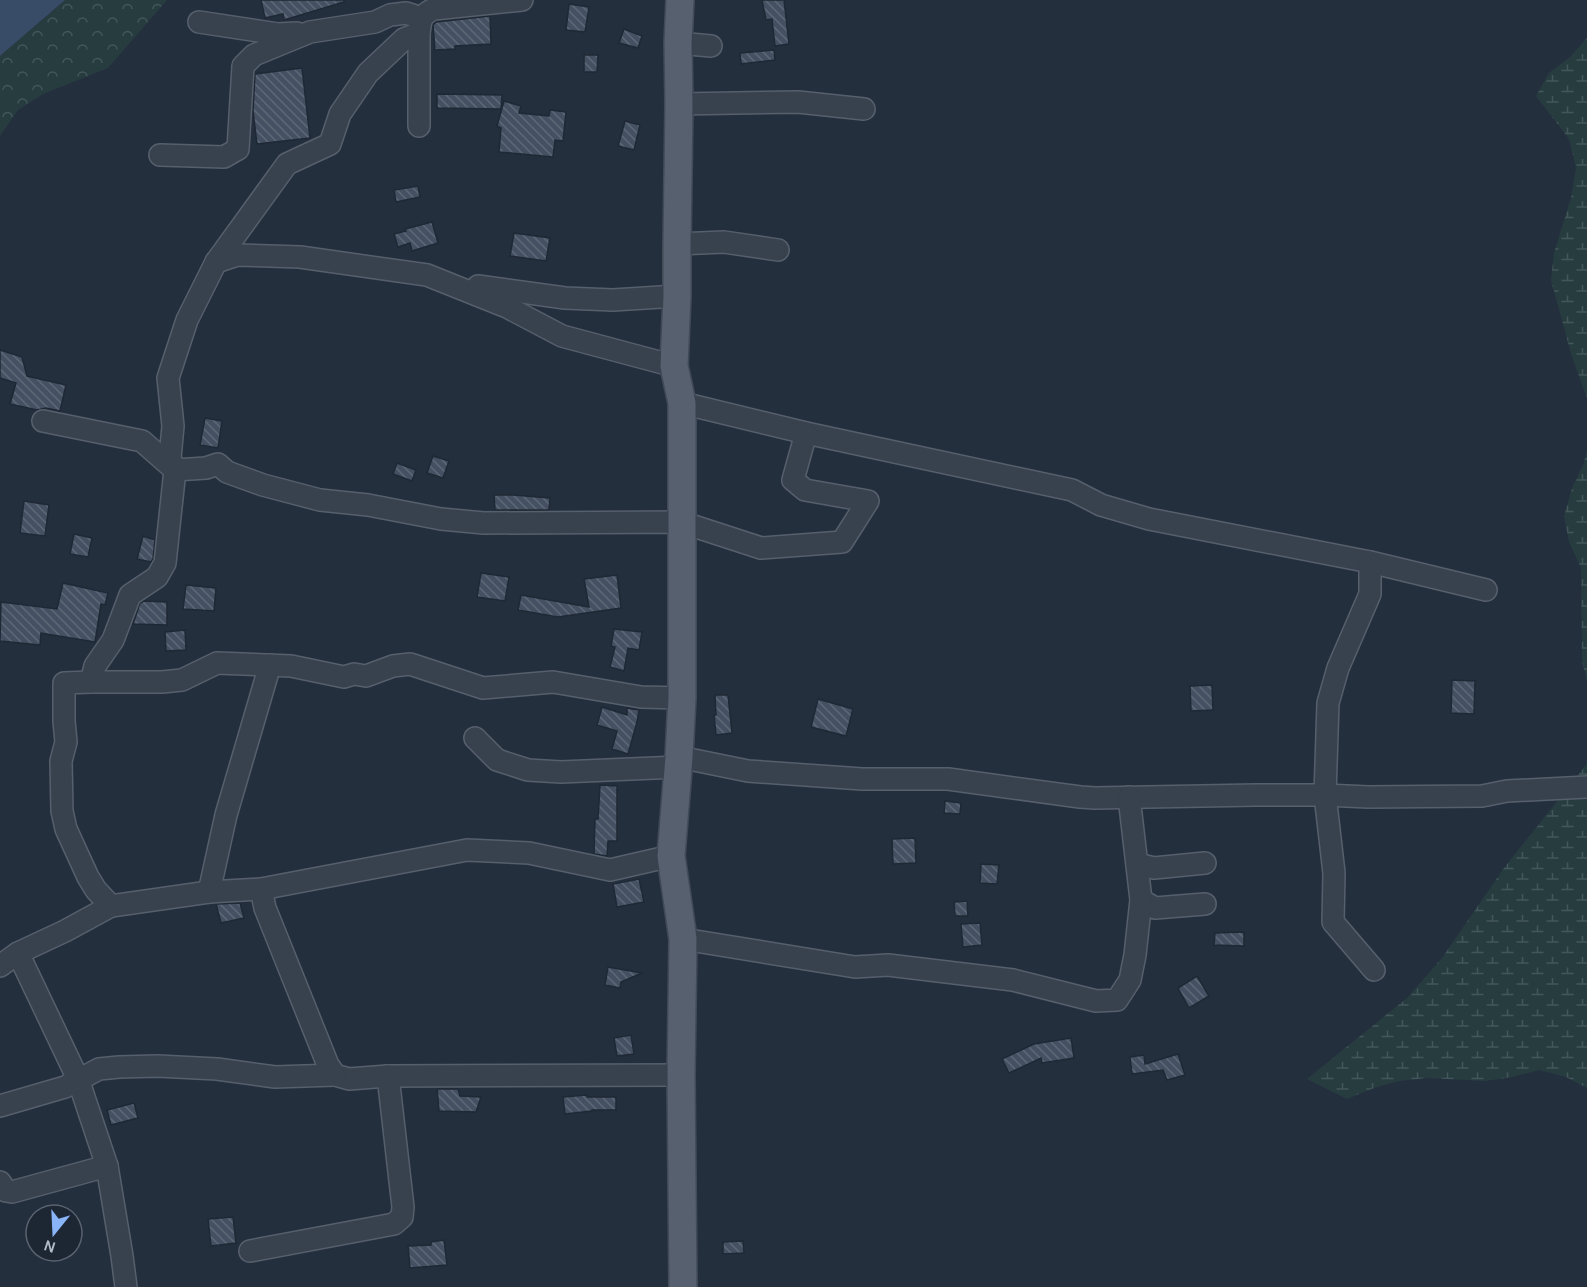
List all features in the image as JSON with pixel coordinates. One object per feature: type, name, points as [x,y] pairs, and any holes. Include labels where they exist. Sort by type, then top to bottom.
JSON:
[{"type":"main road","points":[[680,0],[677,296],[674,366],[682,403],[682,698],[671,856],[683,939],[681,1075],[683,1287]]},
{"type":"street","points":[[419,126],[420,26],[426,12],[490,1],[522,0]]},
{"type":"street","points":[[199,22],[278,34],[310,32],[375,22],[390,15],[406,14],[420,26]]},
{"type":"street","points":[[91,682],[95,666],[113,640],[130,595],[157,577],[165,563],[175,470],[170,458],[173,426],[168,378],[187,320],[216,262],[287,164],[330,144],[340,114],[368,73],[420,26]]},
{"type":"street","points":[[159,154],[224,157],[238,149],[243,66],[254,55],[310,32]]},
{"type":"street","points":[[678,43],[711,46]]},
{"type":"street","points":[[679,104],[798,102],[864,109]]},
{"type":"street","points":[[677,244],[724,242],[778,250]]},
{"type":"street","points":[[216,262],[237,255],[300,257],[565,298],[613,300],[677,296]]},
{"type":"street","points":[[427,275],[507,307],[562,336],[674,366]]},
{"type":"street","points":[[682,403],[806,434],[1072,490],[1101,505],[1149,519],[1370,562],[1486,590]]},
{"type":"street","points":[[43,421],[142,441],[175,470],[206,468],[218,464],[227,472],[263,485],[320,500],[368,505],[441,519],[484,523],[681,522],[761,548],[842,542],[868,501],[805,490],[794,480],[806,434]]},
{"type":"street","points":[[1370,562],[1370,594],[1338,668],[1328,703],[1325,795],[1334,873],[1333,922],[1374,970]]},
{"type":"street","points":[[111,906],[96,890],[88,877],[66,829],[62,811],[61,761],[66,742],[64,683],[182,680],[217,663],[291,666],[345,677],[354,674],[366,676],[393,666],[410,664],[483,688],[553,682],[641,697],[682,698]]},
{"type":"street","points":[[209,892],[226,815],[270,664]]},
{"type":"street","points":[[475,738],[498,760],[528,770],[561,772],[679,762],[748,771],[862,778],[948,779],[1080,797],[1482,796],[1507,791],[1587,787]]},
{"type":"street","points":[[683,939],[855,967],[888,965],[1013,980],[1096,1001],[1117,1000],[1130,980],[1141,900],[1129,797]]},
{"type":"street","points":[[0,966],[18,953],[65,932],[111,906],[209,892],[261,889],[467,850],[529,853],[610,870],[671,856]]},
{"type":"street","points":[[1137,864],[1154,868],[1205,863]]},
{"type":"street","points":[[261,889],[294,981],[328,1065],[335,1075]]},
{"type":"street","points":[[1141,900],[1155,908],[1205,904]]},
{"type":"street","points":[[18,953],[78,1079],[107,1166],[126,1287]]},
{"type":"street","points":[[0,1106],[65,1087],[99,1069],[119,1067],[217,1069],[275,1077],[335,1075],[349,1079],[388,1076],[681,1075]]},
{"type":"street","points":[[250,1251],[393,1224],[402,1217],[403,1207],[388,1076]]},
{"type":"street","points":[[0,1182],[6,1191],[12,1192],[107,1166]]},
{"type":"green space","points":[[65,0],[167,0],[108,68],[43,94],[18,110],[0,136],[0,56]]},
{"type":"green space","points":[[1587,38],[1587,398],[1572,357],[1551,280],[1554,253],[1571,198],[1576,168],[1569,139],[1536,96],[1549,73],[1570,57]]},
{"type":"green space","points":[[1587,451],[1587,681],[1582,661],[1581,568],[1569,542],[1564,516]]},
{"type":"green space","points":[[1587,759],[1587,1088],[1566,1077],[1539,1070],[1485,1081],[1427,1078],[1399,1081],[1347,1099],[1307,1079],[1407,998],[1442,958],[1504,868],[1586,765]]},
{"type":"water","points":[[0,0],[65,0],[0,56]]},
{"type":"building","points":[[261,0],[344,0],[344,2],[284,20],[283,14],[265,18]]},
{"type":"building","points":[[762,0],[784,0],[789,44],[775,46],[772,19],[766,20]]},
{"type":"building","points":[[569,4],[589,7],[585,32],[566,30]]},
{"type":"building","points":[[490,16],[491,44],[455,46],[455,49],[435,50],[433,25],[436,22]]},
{"type":"building","points":[[624,29],[642,36],[638,48],[619,43]]},
{"type":"building","points":[[774,50],[775,60],[741,64],[740,53]]},
{"type":"building","points":[[584,55],[598,55],[597,72],[584,72]]},
{"type":"building","points":[[302,68],[310,138],[257,144],[253,111],[255,74]]},
{"type":"building","points":[[437,94],[502,95],[501,109],[437,108]]},
{"type":"building","points":[[504,101],[521,106],[519,113],[549,116],[550,110],[566,112],[563,141],[555,140],[553,157],[499,152],[501,128],[497,126]]},
{"type":"building","points":[[625,121],[640,125],[634,150],[618,146]]},
{"type":"building","points":[[418,186],[420,197],[396,202],[394,190]]},
{"type":"building","points":[[432,222],[438,243],[412,251],[410,243],[398,247],[394,234]]},
{"type":"building","points":[[514,233],[550,238],[546,261],[510,256]]},
{"type":"building","points":[[0,350],[22,357],[27,376],[66,385],[60,411],[46,408],[37,410],[10,404],[16,383],[0,378]]},
{"type":"building","points":[[205,418],[222,421],[218,448],[200,445]]},
{"type":"building","points":[[433,456],[449,461],[443,478],[427,473]]},
{"type":"building","points":[[397,463],[416,470],[412,481],[393,474]]},
{"type":"building","points":[[494,495],[550,498],[549,510],[495,510]]},
{"type":"building","points":[[24,501],[49,505],[45,536],[20,533]]},
{"type":"building","points":[[74,534],[92,538],[88,557],[70,554]]},
{"type":"building","points":[[143,536],[155,540],[151,562],[137,559]]},
{"type":"building","points":[[481,573],[509,577],[505,601],[477,597]]},
{"type":"building","points":[[617,575],[621,608],[558,617],[518,610],[521,595],[589,607],[584,579]]},
{"type":"building","points":[[63,583],[108,593],[105,605],[101,604],[95,642],[41,633],[40,645],[0,641],[1,602],[57,609]]},
{"type":"building","points":[[186,585],[216,588],[214,611],[183,609]]},
{"type":"building","points":[[144,601],[167,602],[167,625],[133,624],[140,603]]},
{"type":"building","points":[[614,629],[642,632],[639,650],[628,648],[624,671],[610,667],[615,647],[611,646]]},
{"type":"building","points":[[185,630],[186,650],[166,651],[165,632]]},
{"type":"building","points":[[1452,680],[1475,681],[1474,714],[1451,713]]},
{"type":"building","points":[[1212,685],[1213,710],[1191,711],[1190,686]]},
{"type":"building","points":[[715,695],[728,695],[732,733],[716,735]]},
{"type":"building","points":[[818,699],[853,709],[846,736],[811,727]]},
{"type":"building","points":[[602,707],[627,715],[627,708],[639,710],[628,754],[612,749],[617,731],[597,725]]},
{"type":"building","points":[[600,785],[617,786],[617,841],[608,841],[607,856],[594,854],[595,819],[598,819]]},
{"type":"building","points":[[945,801],[961,803],[960,814],[944,813]]},
{"type":"building","points":[[915,838],[916,863],[893,864],[892,839]]},
{"type":"building","points":[[981,864],[999,865],[997,884],[980,883]]},
{"type":"building","points":[[639,879],[644,902],[617,907],[613,884]]},
{"type":"building","points":[[967,901],[968,916],[955,916],[954,902]]},
{"type":"building","points":[[240,903],[244,918],[221,923],[216,904]]},
{"type":"building","points":[[980,923],[982,945],[963,947],[961,924]]},
{"type":"building","points":[[1244,932],[1244,946],[1214,945],[1215,933]]},
{"type":"building","points":[[608,967],[642,973],[621,982],[620,988],[605,985]]},
{"type":"building","points":[[1197,976],[1209,996],[1189,1008],[1178,988]]},
{"type":"building","points":[[631,1035],[634,1054],[617,1056],[614,1038]]},
{"type":"building","points":[[1071,1038],[1074,1058],[1042,1063],[1041,1058],[1009,1073],[1002,1059],[1034,1044]]},
{"type":"building","points":[[1178,1054],[1185,1075],[1167,1080],[1163,1070],[1132,1074],[1130,1057],[1144,1055],[1145,1064]]},
{"type":"building","points":[[437,1089],[458,1089],[460,1096],[481,1097],[476,1112],[439,1111]]},
{"type":"building","points":[[587,1095],[587,1097],[616,1097],[616,1110],[592,1110],[565,1114],[563,1097]]},
{"type":"building","points":[[134,1103],[138,1118],[111,1125],[107,1110]]},
{"type":"building","points":[[233,1217],[236,1243],[211,1246],[208,1219]]},
{"type":"building","points":[[444,1240],[447,1265],[410,1268],[408,1246],[431,1245],[431,1242]]},
{"type":"building","points":[[743,1241],[744,1253],[723,1254],[723,1242]]}]
